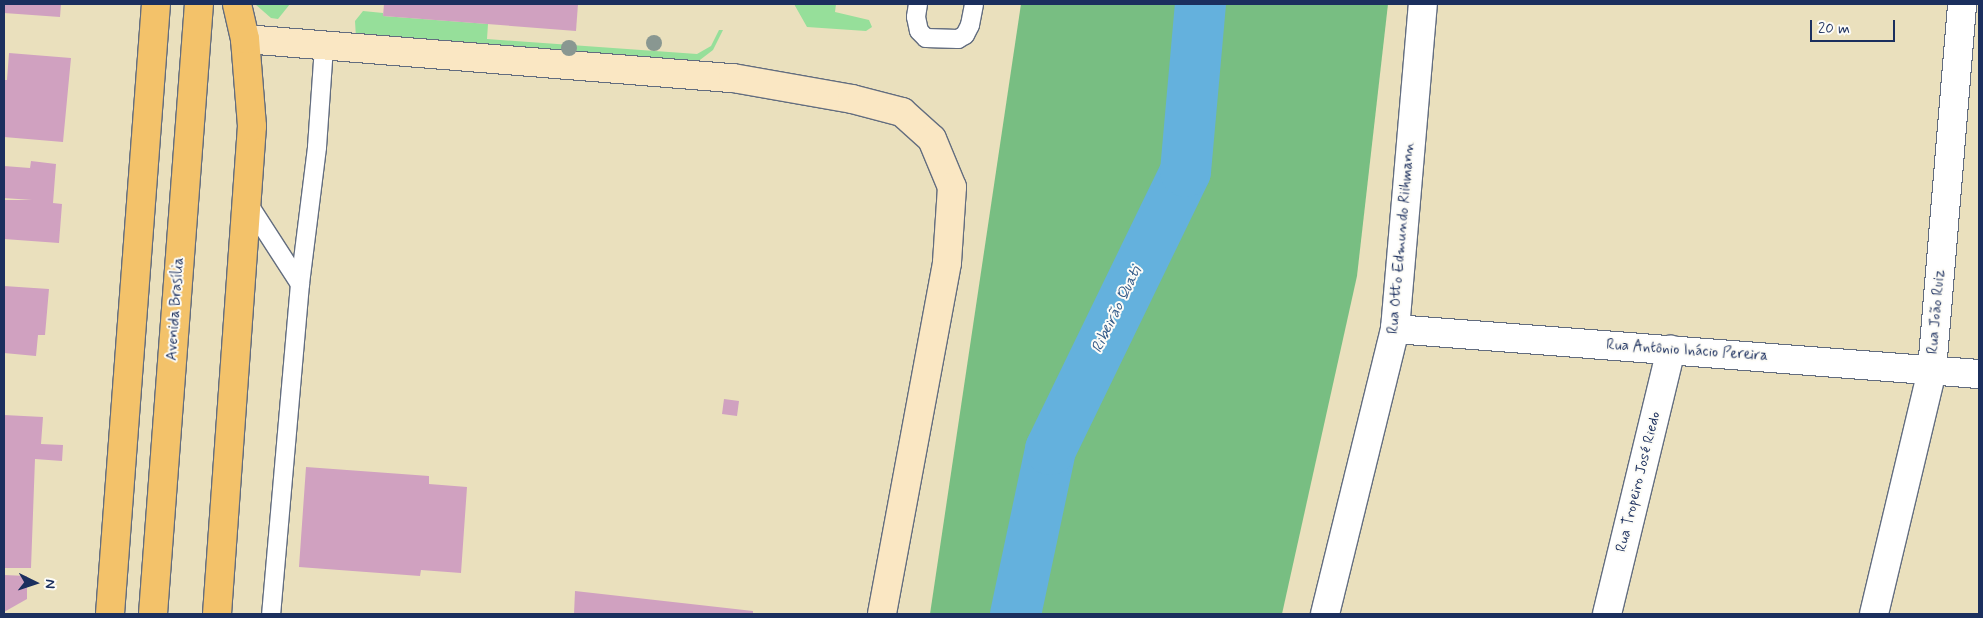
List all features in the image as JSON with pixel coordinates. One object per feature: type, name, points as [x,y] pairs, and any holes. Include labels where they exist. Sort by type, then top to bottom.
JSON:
[{"type":"highway","points":[[110,614],[156,4]]},
{"type":"highway","name":"Avenida Brasília","points":[[153,614],[199,4]]},
{"type":"highway","points":[[217,614],[252,126],[245,39],[237,4]]},
{"type":"street","name":"Rua Otto Edmundo Riihmann","points":[[1325,614],[1395,329],[1422,4]]},
{"type":"street","name":"Rua João Ruiz","points":[[1874,614],[1932,370],[1967,98],[1962,4]]},
{"type":"street","points":[[245,39],[733,78],[852,99],[902,112],[932,139],[952,187],[947,263],[882,614]]},
{"type":"street","name":"Rua Antônio Inácio Pereira","points":[[1395,329],[1979,374]]},
{"type":"street","name":"Rua Tropeiro José Riedo","points":[[1607,614],[1671,350]]},
{"type":"lane","points":[[918,4],[916,17],[919,30],[926,38],[958,39],[966,35],[974,4]]},
{"type":"lane","points":[[271,614],[300,284],[317,147],[324,46]]},
{"type":"lane","points":[[247,201],[300,284]]},
{"type":"green space","points":[[255,4],[290,4],[278,19],[271,18]]},
{"type":"green space","points":[[794,4],[836,4],[835,12],[869,20],[872,27],[866,31],[807,27]]},
{"type":"green space","points":[[1021,4],[1388,4],[1357,276],[1282,614],[930,614]]},
{"type":"green space","points":[[363,11],[383,13],[383,16],[488,24],[487,39],[697,54],[711,46],[719,30],[723,30],[713,50],[696,63],[356,38],[355,21]]},
{"type":"building","points":[[4,4],[61,4],[60,17],[4,13]]},
{"type":"building","points":[[384,4],[578,4],[576,31],[383,16]]},
{"type":"building","points":[[9,53],[71,58],[63,142],[4,137],[4,80],[7,80]]},
{"type":"building","points":[[31,161],[56,164],[53,203],[62,204],[59,243],[4,239],[4,200],[32,200],[4,198],[4,166],[30,168]]},
{"type":"building","points":[[4,286],[49,289],[45,335],[38,335],[36,356],[4,353]]},
{"type":"building","points":[[724,399],[739,401],[737,416],[722,414]]},
{"type":"building","points":[[4,415],[43,417],[41,444],[63,445],[62,461],[35,459],[31,568],[4,568]]},
{"type":"building","points":[[306,467],[429,476],[429,484],[467,487],[461,573],[421,570],[420,576],[299,567]]},
{"type":"building","points":[[4,575],[27,576],[27,599],[4,612]]},
{"type":"building","points":[[575,591],[753,611],[753,614],[574,614]]},
{"type":"waterway","name":"Ribeirão Quati","points":[[1015,614],[1050,449],[1185,171],[1200,4]]}]
